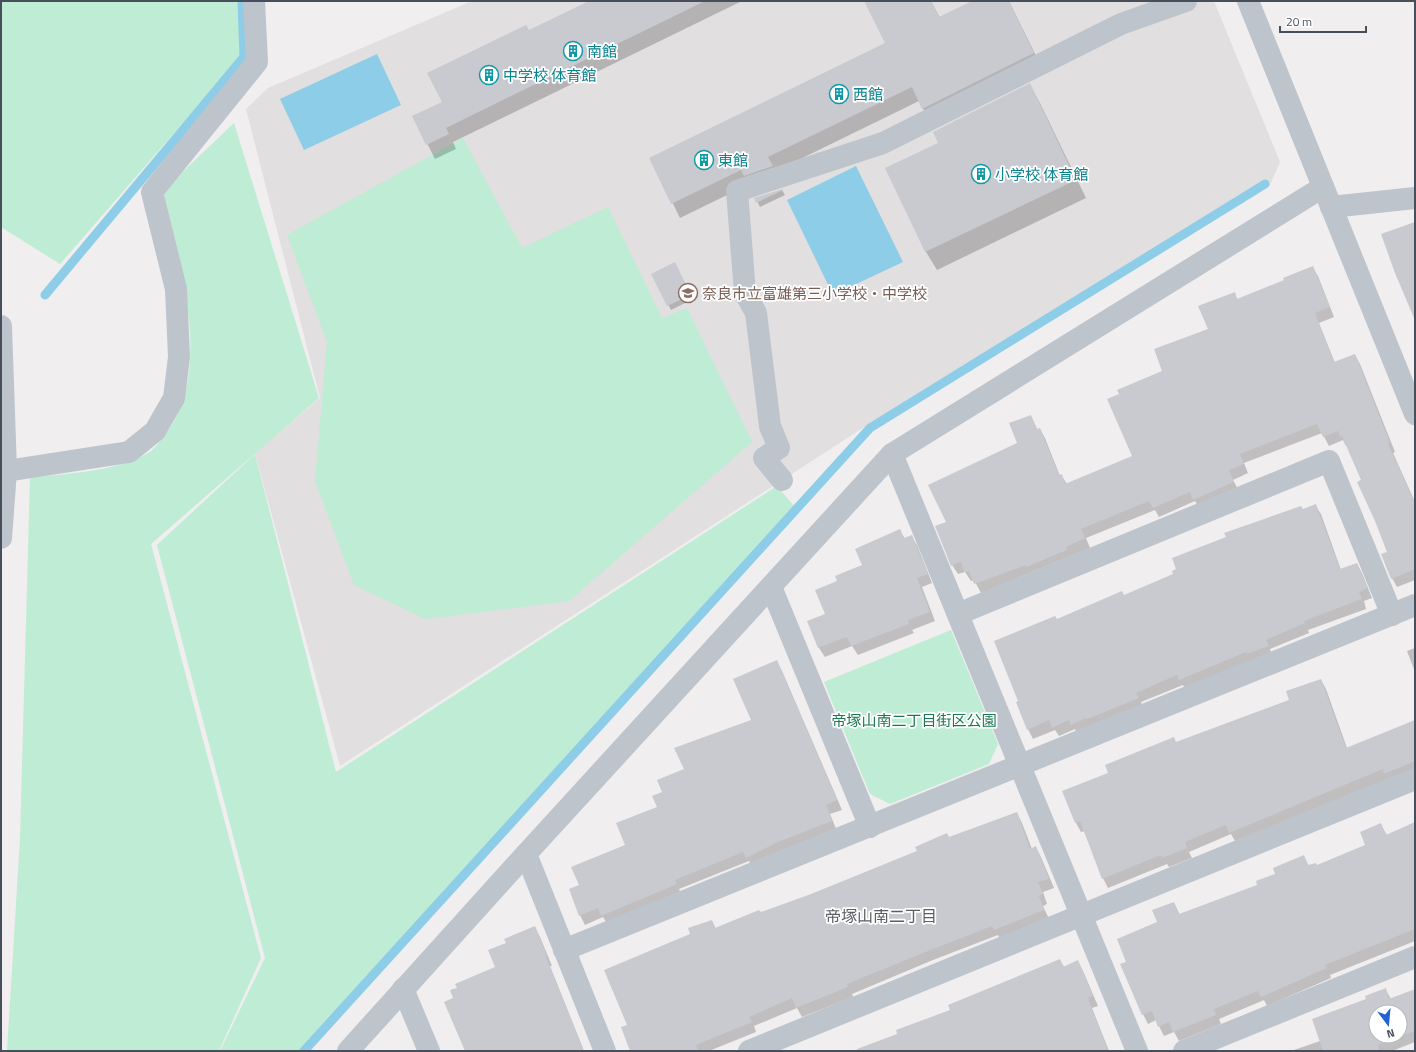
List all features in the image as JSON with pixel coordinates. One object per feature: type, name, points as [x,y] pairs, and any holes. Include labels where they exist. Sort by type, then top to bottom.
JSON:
[{"type":"street","points":[[6,471],[129,452],[155,431],[174,398],[179,357],[176,289],[152,192],[257,62],[254,1]]},
{"type":"street","points":[[782,480],[764,458],[779,448],[770,426],[756,313],[745,293],[737,191],[883,143],[1121,24],[1186,1]]},
{"type":"street","points":[[1248,1],[1415,413]]},
{"type":"street","points":[[348,1051],[892,454],[1323,187]]},
{"type":"street","points":[[1331,207],[1415,198]]},
{"type":"street","points":[[1,326],[6,471],[1,538]]},
{"type":"street","points":[[892,454],[1137,1051]]},
{"type":"street","points":[[958,614],[1329,461],[1392,615]]},
{"type":"street","points":[[771,587],[870,827]]},
{"type":"street","points":[[564,950],[1415,605]]},
{"type":"street","points":[[749,1051],[1415,779]]},
{"type":"street","points":[[526,854],[605,1051]]},
{"type":"street","points":[[1184,1051],[1415,957]]},
{"type":"street","points":[[403,989],[429,1051]]},
{"type":"shaded area","name":"奈良市立富雄第三小学校・中学校","points":[[472,1],[1214,1],[1280,162],[1269,187],[1264,180],[869,424],[340,766],[255,453],[320,398],[246,109],[268,88]]},
{"type":"green space","points":[[1,1],[239,1],[241,56],[60,264],[1,227]]},
{"type":"green space","points":[[234,123],[319,398],[151,544],[261,958],[219,1051],[7,1051],[20,839],[30,478],[93,470],[124,463],[138,458],[156,447],[179,412],[187,383],[190,352],[189,319],[178,253],[164,195],[171,183]]},
{"type":"green space","points":[[463,138],[522,248],[608,207],[662,318],[687,308],[752,442],[569,601],[425,619],[354,585],[315,481],[327,342],[287,235]]},
{"type":"green space","points":[[255,454],[336,772],[777,486],[795,507],[301,1051],[220,1051],[265,958],[157,545]]},
{"type":"green space","name":"帝塚山南二丁目街区公園","points":[[951,630],[998,744],[989,764],[890,804],[870,794],[824,682]]},
{"type":"water","points":[[377,54],[401,105],[304,150],[280,99]]},
{"type":"water","points":[[856,166],[903,262],[833,295],[787,200]]},
{"type":"building","points":[[589,1],[705,1],[446,128],[449,134],[426,145],[412,116],[442,102],[427,73],[526,25],[529,30]]},
{"type":"building","name":"西館","points":[[864,1],[931,1],[939,17],[972,1],[1009,1],[1034,53],[922,109],[912,87],[768,157],[773,166],[744,176],[741,170],[671,204],[649,158],[885,43]]},
{"type":"building","name":"小学校 体育館","points":[[1030,83],[1076,180],[925,252],[885,168],[938,143],[933,132]]},
{"type":"building","points":[[783,190],[756,203],[754,198]]},
{"type":"building","points":[[1415,222],[1414,318],[1395,273],[1381,234]]},
{"type":"building","points":[[675,262],[691,295],[667,306],[651,274]]},
{"type":"building","points":[[1313,266],[1330,307],[1315,313],[1334,362],[1355,354],[1390,443],[1388,444],[1415,503],[1415,569],[1391,579],[1381,554],[1387,552],[1357,482],[1361,480],[1342,436],[1340,437],[1338,431],[1323,437],[1317,424],[1240,454],[1244,464],[1229,470],[1234,482],[1193,500],[1190,492],[1153,508],[1149,501],[1081,529],[1085,538],[1066,547],[1067,550],[1026,567],[1026,565],[974,584],[969,571],[964,572],[961,562],[951,566],[935,526],[946,522],[928,485],[1017,443],[1009,423],[1031,415],[1037,429],[1040,428],[1059,475],[1062,474],[1065,484],[1132,456],[1107,399],[1119,394],[1117,390],[1162,371],[1154,349],[1208,329],[1198,306],[1235,292],[1237,299],[1284,280],[1283,278]]},
{"type":"building","points":[[1316,504],[1340,569],[1357,563],[1368,588],[1359,592],[1362,599],[1304,621],[1305,623],[1266,640],[1269,646],[1247,654],[1246,652],[1179,680],[1177,675],[1136,693],[1139,698],[1087,719],[1086,718],[1071,725],[1069,720],[1052,728],[1049,720],[1027,730],[1016,702],[1018,701],[994,641],[1055,616],[1057,619],[1122,591],[1124,595],[1173,574],[1172,571],[1176,569],[1172,558],[1226,537],[1224,533],[1301,506],[1303,509]]},
{"type":"building","points":[[900,529],[904,538],[912,535],[928,574],[917,578],[930,612],[908,620],[909,624],[851,646],[847,637],[818,648],[807,621],[825,614],[815,590],[837,581],[835,576],[862,565],[855,549]]},
{"type":"building","points":[[777,660],[837,800],[826,805],[832,821],[778,842],[746,858],[743,852],[675,880],[677,884],[601,916],[598,908],[579,916],[569,889],[579,885],[571,867],[625,845],[616,823],[657,807],[652,796],[662,792],[657,780],[684,769],[674,748],[751,720],[733,679]]},
{"type":"building","points":[[1321,679],[1346,748],[1415,720],[1415,761],[1384,774],[1383,769],[1229,833],[1226,825],[1185,842],[1187,848],[1162,858],[1161,855],[1102,879],[1080,821],[1075,823],[1062,791],[1108,773],[1105,765],[1174,737],[1176,742],[1289,700],[1286,691]]},
{"type":"building","points":[[1017,812],[1030,849],[1036,846],[1049,879],[1038,882],[1043,894],[1039,896],[1044,910],[994,930],[992,926],[928,951],[847,984],[848,987],[796,1008],[792,998],[749,1017],[752,1022],[696,1045],[698,1051],[630,1051],[621,1027],[627,1025],[604,970],[690,934],[688,928],[712,920],[715,928],[759,910],[761,912],[811,894],[917,851],[915,847],[947,833],[949,837]]},
{"type":"building","points":[[1415,822],[1415,929],[1325,965],[1327,968],[1261,997],[1258,991],[1214,1009],[1216,1015],[1173,1032],[1169,1022],[1158,1027],[1152,1011],[1142,1015],[1120,964],[1126,962],[1117,939],[1157,922],[1152,910],[1174,902],[1179,914],[1257,885],[1256,881],[1275,874],[1273,868],[1304,855],[1308,865],[1316,863],[1317,865],[1365,845],[1360,832],[1381,823],[1386,835]]},
{"type":"building","points":[[535,926],[584,1051],[465,1051],[444,1002],[453,998],[450,990],[457,988],[455,984],[495,967],[488,950],[506,943],[504,939]]},
{"type":"building","points":[[1060,959],[1063,967],[1078,960],[1093,996],[1088,998],[1108,1051],[857,1051],[857,1049],[897,1034],[896,1030],[950,1010],[948,1005]]},
{"type":"building","points":[[1386,988],[1389,999],[1415,989],[1415,1031],[1408,1034],[1408,1004],[1368,1004],[1368,1044],[1381,1044],[1378,1045],[1380,1051],[1323,1051],[1312,1019],[1366,999],[1365,996]]},
{"type":"waterway","points":[[45,295],[244,57],[242,1]]},
{"type":"waterway","points":[[304,1051],[870,428],[1265,184]]},
{"type":"place","name":"南館","points":[[573,51]]},
{"type":"place","name":"中学校 体育館","points":[[489,75]]},
{"type":"place","name":"西館","points":[[839,94]]},
{"type":"place","name":"東館","points":[[704,160]]},
{"type":"place","name":"小学校 体育館","points":[[981,174]]},
{"type":"place","name":"奈良市立富雄第三小学校・中学校","points":[[688,293]]},
{"type":"district","name":"帝塚山南二丁目","points":[[881,916]]}]
